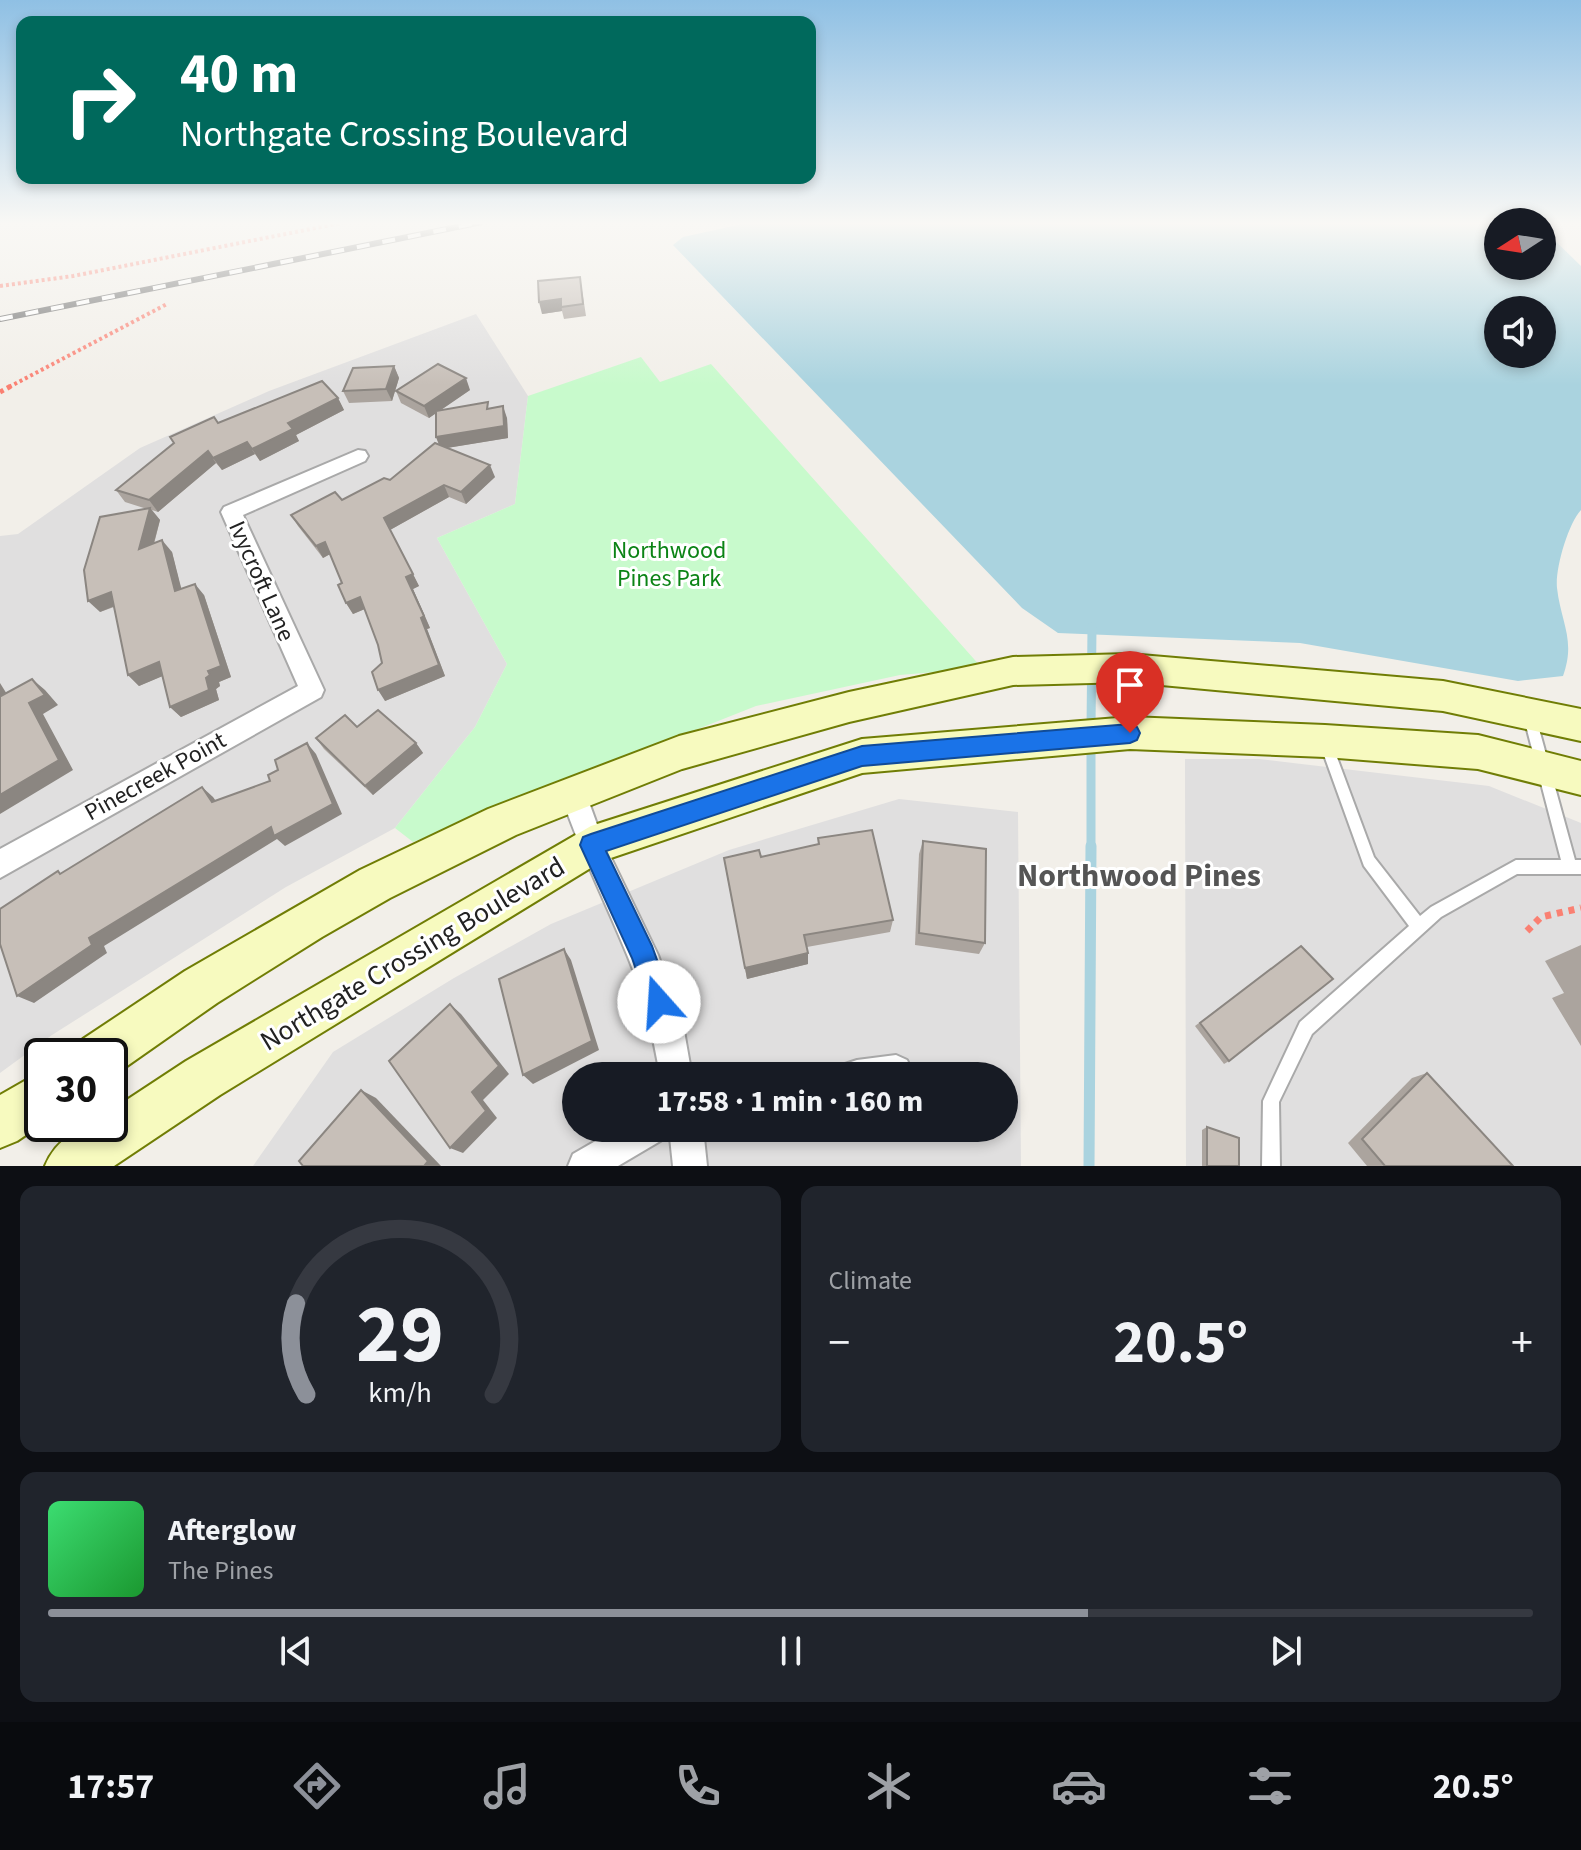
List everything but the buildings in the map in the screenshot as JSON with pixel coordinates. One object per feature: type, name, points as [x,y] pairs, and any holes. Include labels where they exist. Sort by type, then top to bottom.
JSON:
[{"type":"street","name":"Ivycroft Lane","points":[[312,690],[231,512],[358,456]]},
{"type":"street","points":[[126,1038],[201,987],[375,884],[573,792],[736,735],[1013,671],[1129,668],[1443,696],[1581,725]]},
{"type":"street","name":"Pinecreek Point","points":[[0,864],[312,690]]},
{"type":"street","name":"Northgate Crossing Boulevard","points":[[70,1166],[203,1078],[591,845],[862,756],[1130,733],[1325,741],[1478,752],[1581,778]]},
{"type":"street","points":[[573,792],[591,845],[643,955],[667,1025],[674,1062]]},
{"type":"street","points":[[0,1124],[24,1107]]},
{"type":"street","points":[[585,1166],[626,1142]]},
{"type":"street","points":[[687,1142],[690,1166]]},
{"type":"lane","points":[[1271,1166],[1271,1101],[1306,1028],[1436,912],[1516,867],[1576,867],[1529,713]]},
{"type":"lane","points":[[1325,741],[1369,861],[1419,927]]},
{"type":"path","points":[[0,286],[70,276]]},
{"type":"path","points":[[0,392],[167,304]]},
{"type":"path","points":[[1527,931],[1541,917],[1581,908]]},
{"type":"shaded area","points":[[476,314],[528,396],[515,504],[437,538],[507,664],[475,727],[395,828],[286,887],[48,1038],[24,1038],[24,1055],[0,1073],[0,536],[18,534],[140,448],[269,391]]},
{"type":"shaded area","points":[[1185,759],[1259,759],[1489,786],[1581,823],[1581,1166],[1186,1166]]},
{"type":"shaded area","points":[[899,799],[1018,812],[1021,1166],[253,1166],[333,1052],[454,978],[551,924],[729,850]]},
{"type":"green space","name":"Northwood Pines Park","points":[[641,357],[660,382],[711,364],[982,668],[900,675],[756,706],[413,842],[395,828],[475,727],[507,664],[437,538],[515,504],[528,396]]},
{"type":"water","points":[[703,276],[1484,276],[1484,280],[1556,280],[1556,276],[1581,276],[1581,510],[1567,536],[1557,580],[1568,642],[1563,676],[1518,681],[1300,643],[1058,633],[1022,608]]},
{"type":"waterway","points":[[1091,729],[1092,627]]},
{"type":"waterway","points":[[1091,743],[1091,846]]},
{"type":"waterway","points":[[1089,1166],[1091,846]]},
{"type":"railway","points":[[0,319],[212,276]]},
{"type":"district","name":"Northwood Pines","points":[[1139,875]]},
{"type":"route","points":[[659,1002],[643,955],[591,845],[862,756],[1130,733]]}]
